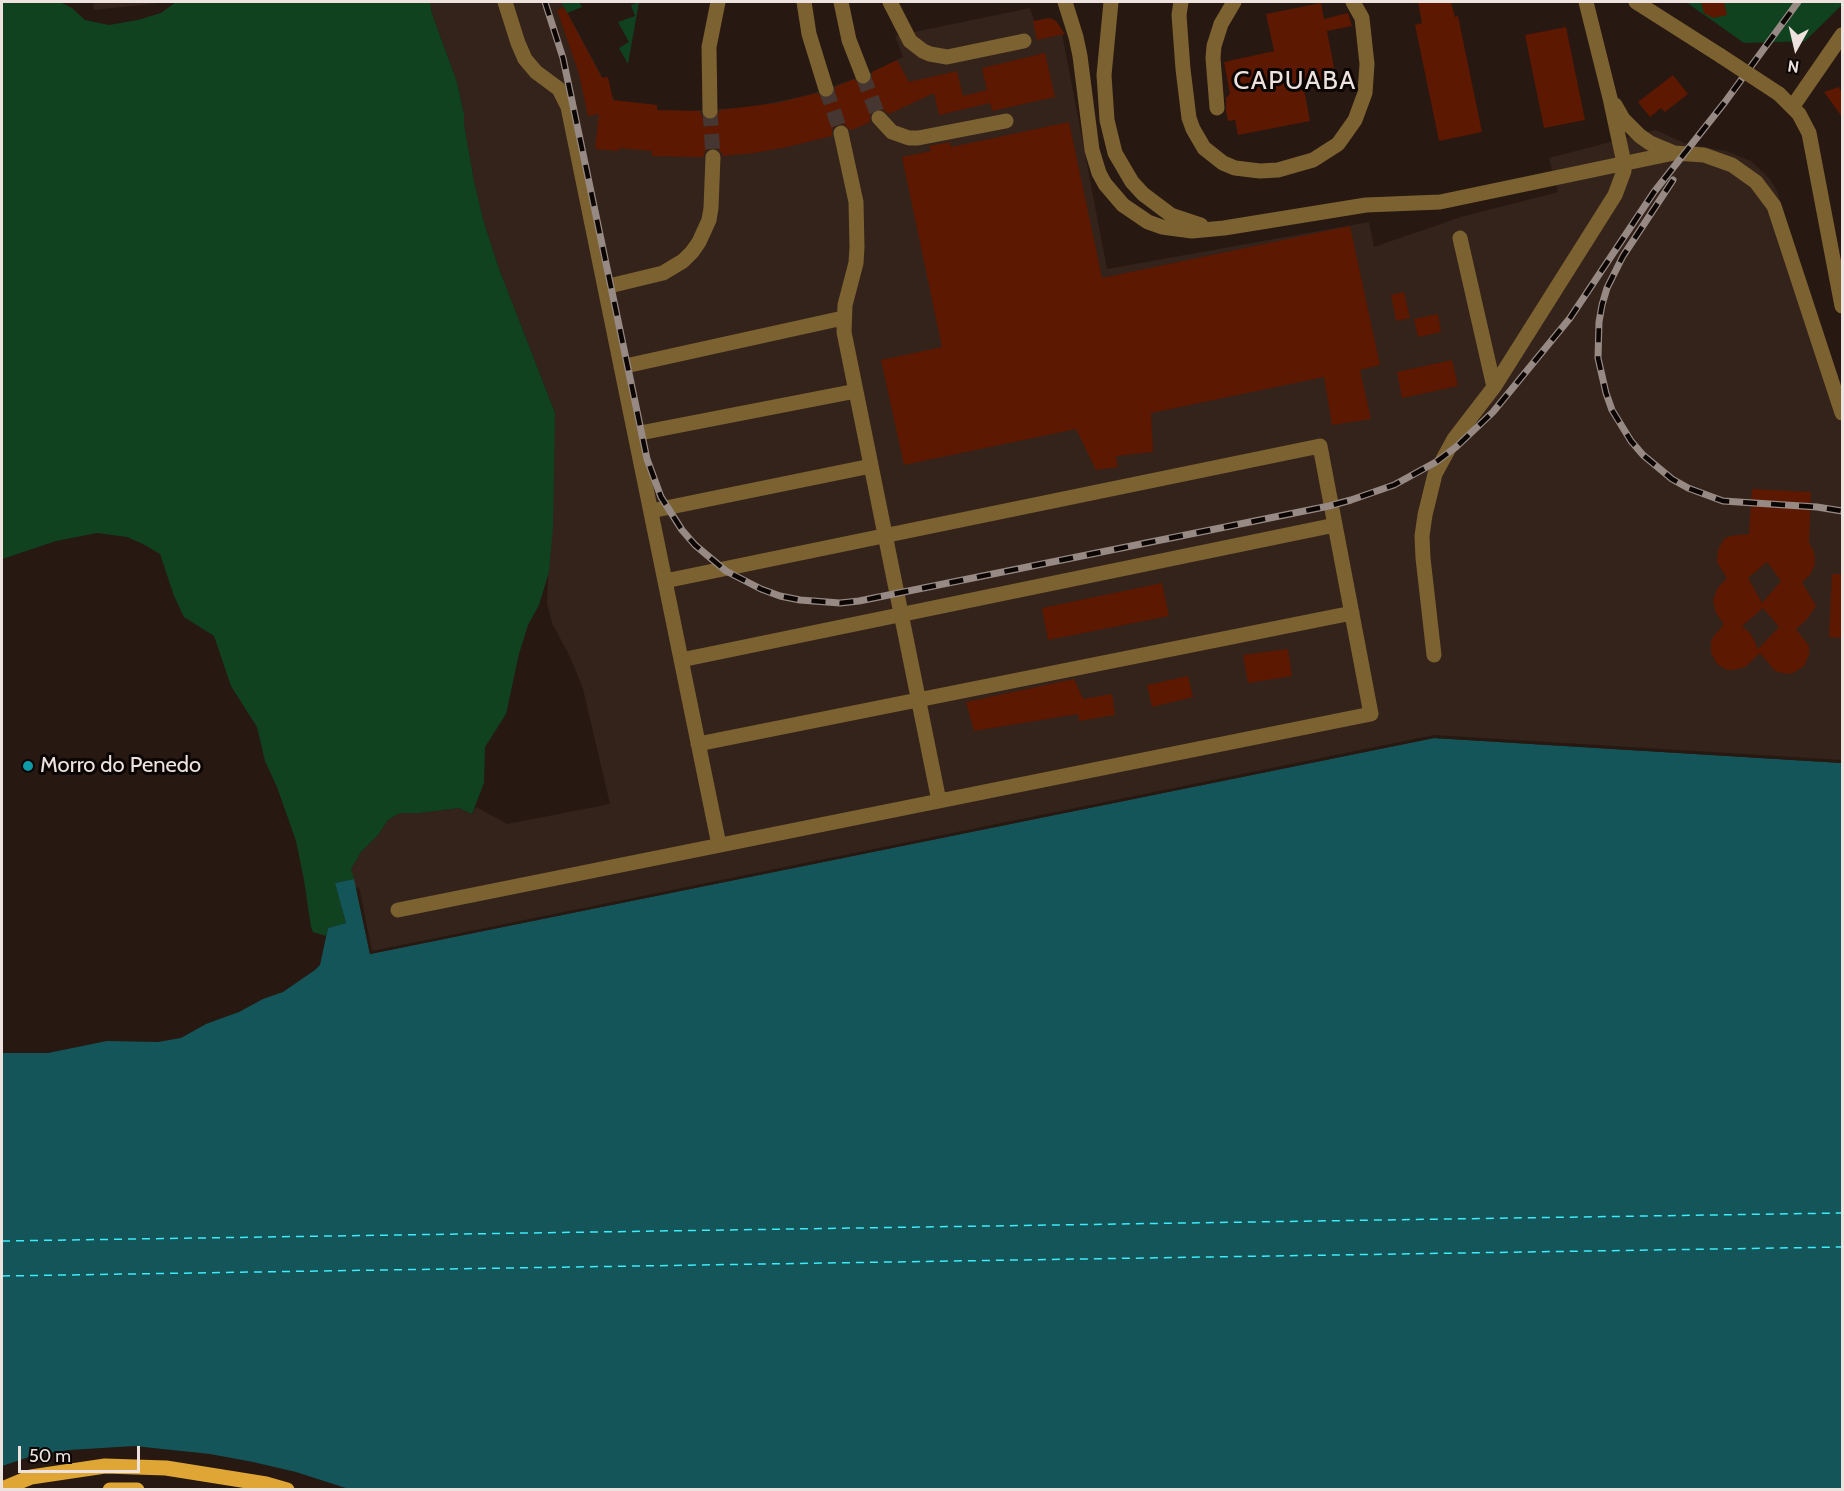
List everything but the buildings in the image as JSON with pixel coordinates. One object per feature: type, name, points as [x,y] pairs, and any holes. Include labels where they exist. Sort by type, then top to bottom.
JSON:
[{"type":"main road","points":[[2,1489],[31,1477],[105,1466],[166,1468],[266,1484],[287,1490]]},
{"type":"main road","points":[[111,1490],[137,1490]]},
{"type":"lane","points":[[505,2],[525,59],[536,72],[559,89],[566,101],[719,845]]},
{"type":"lane","points":[[710,111],[709,47],[718,2]]},
{"type":"lane","points":[[804,2],[809,34],[826,89]]},
{"type":"lane","points":[[842,2],[849,40],[863,76]]},
{"type":"lane","points":[[890,2],[910,40],[930,54],[947,57],[1024,41]]},
{"type":"lane","points":[[1065,2],[1080,56],[1095,162],[1105,184],[1129,210],[1148,222],[1162,227],[1192,231],[1224,228],[1346,208],[1460,199],[1674,153],[1704,155],[1732,165],[1756,182],[1774,206],[1842,412]]},
{"type":"lane","points":[[1111,2],[1105,52],[1104,97],[1110,136],[1123,168],[1143,194],[1171,215],[1204,226],[1224,228]]},
{"type":"lane","points":[[1180,2],[1182,69],[1193,129],[1204,148],[1223,163],[1235,168],[1260,171],[1278,170],[1313,160],[1338,144],[1355,120],[1365,93],[1367,64],[1362,18],[1353,2]]},
{"type":"lane","points":[[1217,108],[1213,58],[1221,24],[1234,2]]},
{"type":"lane","points":[[1434,655],[1422,537],[1429,493],[1444,455],[1494,387],[1615,195],[1622,178],[1624,163],[1586,2]]},
{"type":"lane","points":[[1636,2],[1794,106],[1809,133],[1842,306]]},
{"type":"lane","points":[[1794,106],[1842,35]]},
{"type":"lane","points":[[1610,98],[1623,119],[1640,136],[1674,153]]},
{"type":"lane","points":[[879,118],[892,132],[909,138],[1006,121]]},
{"type":"lane","points":[[841,133],[856,202],[857,247],[856,263],[843,318],[844,332],[939,801]]},
{"type":"lane","points":[[605,287],[663,273],[683,261],[692,252],[699,243],[709,220],[713,157]]},
{"type":"lane","points":[[1460,238],[1494,387]]},
{"type":"lane","points":[[621,367],[843,318]]},
{"type":"lane","points":[[635,434],[856,391]]},
{"type":"lane","points":[[398,910],[1371,714],[1320,446],[665,581]]},
{"type":"lane","points":[[651,510],[871,466]]},
{"type":"lane","points":[[681,660],[1335,525]]},
{"type":"lane","points":[[698,744],[1352,613]]},
{"type":"shaded area","points":[[93,2],[159,2],[159,3],[94,10]]},
{"type":"shaded area","points":[[430,2],[562,2],[615,101],[657,105],[657,110],[687,111],[752,107],[808,95],[868,74],[903,57],[895,36],[1030,8],[1034,21],[1050,18],[1061,28],[1107,269],[1369,222],[1374,247],[1461,217],[1558,192],[1549,158],[1656,130],[1684,143],[1726,151],[1751,161],[1770,179],[1777,191],[1842,388],[1842,763],[1434,738],[370,954],[351,869],[361,852],[378,835],[388,820],[400,813],[459,808],[472,814],[476,807],[507,824],[610,804],[583,689],[570,657],[552,623],[547,603],[555,413],[498,266],[483,219],[457,82],[432,14]]},
{"type":"green space","points":[[2,2],[60,2],[72,8],[85,20],[109,25],[161,13],[176,2],[430,2],[432,14],[457,82],[483,219],[498,266],[555,413],[553,527],[549,572],[539,605],[528,625],[519,654],[506,714],[485,747],[484,783],[472,814],[459,808],[400,813],[388,820],[378,835],[361,852],[351,869],[354,879],[335,883],[346,923],[328,928],[326,936],[313,932],[311,927],[296,841],[265,761],[257,727],[231,686],[214,636],[184,617],[174,596],[160,554],[127,537],[97,533],[56,541],[2,559]]},
{"type":"green space","points":[[561,2],[579,2],[582,7],[567,13]]},
{"type":"green space","points":[[639,2],[628,64],[619,48],[629,42],[618,22],[635,16],[631,5]]},
{"type":"green space","points":[[1686,2],[1842,2],[1842,5],[1805,41],[1744,43]]},
{"type":"water","points":[[1434,738],[1842,763],[1842,1489],[352,1490],[296,1472],[253,1462],[210,1454],[134,1446],[69,1450],[35,1455],[2,1466],[2,1053],[48,1053],[107,1041],[158,1042],[181,1038],[206,1024],[283,992],[320,965],[328,928],[346,923],[335,883],[354,879],[370,954]]},
{"type":"pier","points":[[1434,735],[1842,760],[1842,763],[1434,738],[370,954],[356,888],[359,887],[372,951]]},
{"type":"ferry route","points":[[2,1241],[1842,1213]]},
{"type":"ferry route","points":[[2,1276],[1842,1247]]},
{"type":"tunnel","points":[[863,76],[879,118]]},
{"type":"tunnel","points":[[826,89],[841,133]]},
{"type":"tunnel","points":[[710,111],[713,157]]},
{"type":"railway","points":[[545,2],[563,58],[647,459],[661,497],[682,530],[695,545],[726,571],[780,596],[840,603],[1329,506],[1394,485],[1436,462],[1456,447],[1493,412],[1570,318],[1654,192],[1725,102],[1798,2]]},
{"type":"railway","points":[[1673,180],[1623,256],[1607,288],[1602,305],[1598,358],[1612,410],[1631,441],[1643,455],[1672,479],[1688,488],[1723,501],[1817,507],[1842,511]]},
{"type":"place","name":"Morro do Penedo","points":[[28,766]]},
{"type":"district","name":"CAPUABA","points":[[1295,81]]}]
